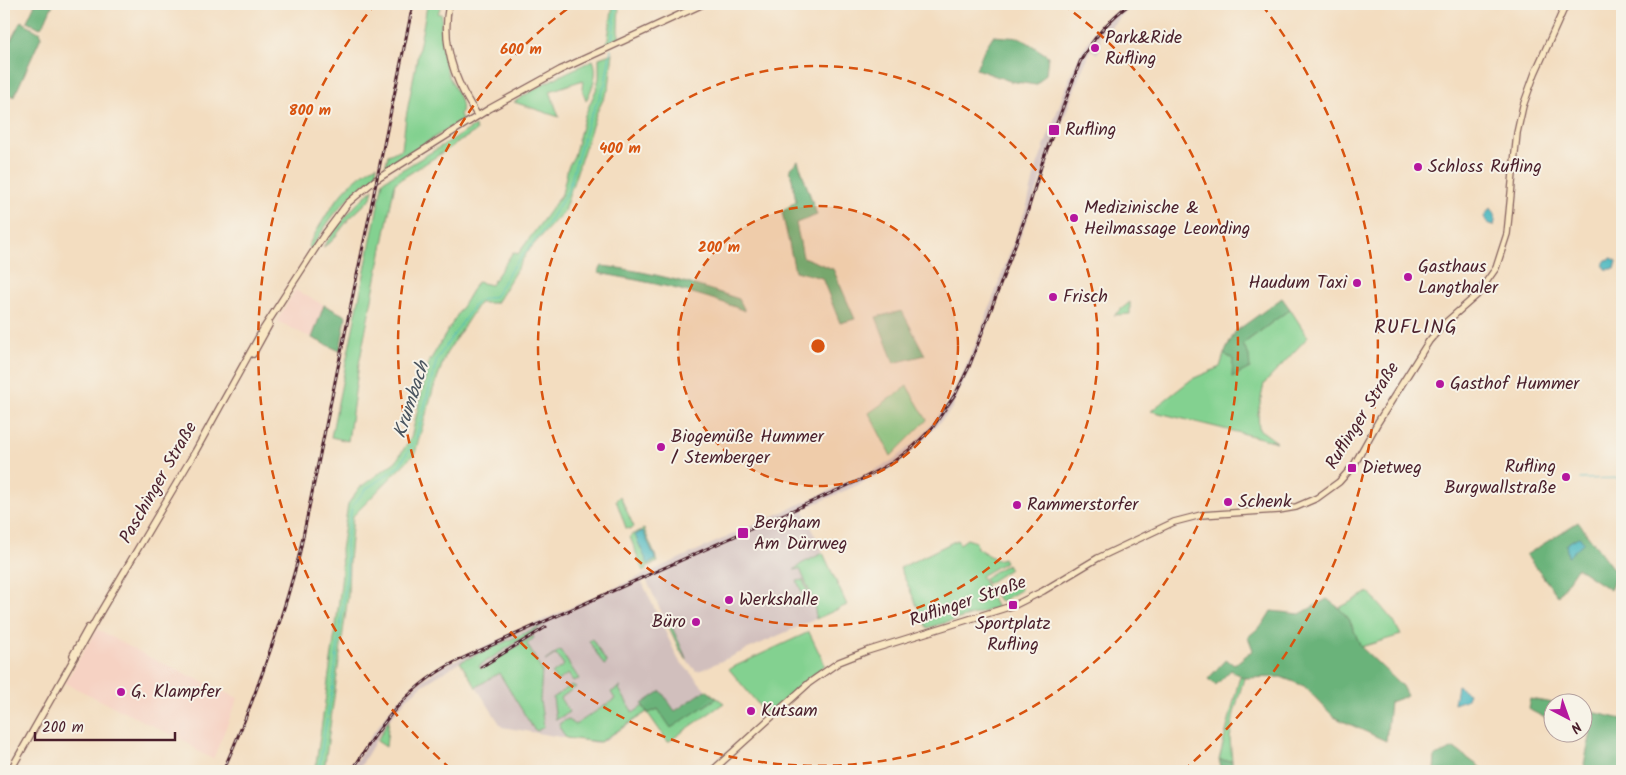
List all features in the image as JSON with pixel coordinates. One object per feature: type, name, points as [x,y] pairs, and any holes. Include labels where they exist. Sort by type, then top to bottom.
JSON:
[{"type":"street","points":[[449,4],[447,37],[450,60],[460,84],[478,116]]},
{"type":"street","name":"Paschinger Straße","points":[[10,771],[68,669],[82,638],[101,611],[241,370],[266,333],[274,313],[329,228],[355,196],[379,177],[478,116],[542,80],[703,4]]},
{"type":"street","name":"Ruflinger Straße","points":[[712,771],[809,683],[839,662],[867,651],[1015,605],[1043,591],[1098,558],[1174,522],[1206,514],[1279,510],[1296,507],[1317,498],[1339,482],[1354,465],[1378,422],[1429,341],[1444,324],[1477,295],[1496,268],[1507,234],[1513,162],[1523,106],[1534,73],[1566,4]]},
{"type":"shaded area","points":[[1126,4],[1137,4],[1126,11],[1100,38],[1101,47],[1097,54],[1091,50],[1081,72],[997,300],[968,373],[954,401],[953,408],[917,446],[891,467],[860,484],[803,509],[847,605],[696,671],[680,652],[646,579],[642,582],[678,659],[706,690],[674,711],[661,692],[647,712],[604,741],[596,743],[502,727],[476,687],[499,673],[533,728],[544,727],[540,700],[542,671],[524,643],[480,669],[479,666],[541,626],[460,662],[423,685],[407,698],[384,726],[358,771],[350,771],[373,733],[396,703],[423,679],[446,664],[871,472],[893,460],[914,443],[949,402],[977,342],[1027,206],[1036,169],[1072,71],[1082,50],[1101,25]]},
{"type":"shaded area","points":[[295,290],[324,305],[312,338],[277,321]]},
{"type":"shaded area","points":[[97,629],[149,657],[238,698],[213,759],[199,752],[188,743],[65,683]]},
{"type":"green space","points":[[35,4],[53,4],[45,22],[40,28],[27,21]]},
{"type":"green space","points":[[442,4],[438,13],[442,15],[442,52],[448,74],[460,99],[462,120],[385,169],[388,155],[402,149],[406,117],[427,6]]},
{"type":"green space","points":[[613,4],[619,4],[618,31],[620,39],[607,45]]},
{"type":"green space","points":[[21,21],[40,33],[41,37],[14,97],[4,92],[4,53]]},
{"type":"green space","points":[[993,36],[1021,38],[1048,56],[1046,74],[1036,85],[1010,81],[976,69],[984,50]]},
{"type":"green space","points":[[613,53],[609,88],[596,114],[564,211],[528,251],[496,303],[479,303],[446,354],[433,390],[415,453],[353,516],[348,596],[324,770],[315,771],[336,626],[342,574],[341,550],[348,504],[359,488],[396,461],[411,438],[429,362],[477,282],[491,285],[513,252],[518,254],[562,194],[568,167],[574,156],[585,115],[596,90],[599,78],[599,58]]},
{"type":"green space","points":[[593,60],[595,76],[586,101],[582,89],[583,80],[550,91],[559,117],[514,102],[543,84]]},
{"type":"green space","points":[[475,126],[476,131],[395,183],[359,364],[348,441],[331,437],[383,181]]},
{"type":"green space","points":[[798,161],[817,215],[796,223],[803,257],[833,269],[855,319],[840,323],[822,278],[795,271],[782,212],[796,201],[790,168]]},
{"type":"green space","points":[[377,165],[376,176],[347,200],[311,249],[308,246],[336,200],[354,180]]},
{"type":"green space","points":[[373,189],[371,198],[348,220],[332,241],[323,247],[346,217]]},
{"type":"green space","points":[[602,266],[654,275],[722,293],[739,299],[745,311],[691,293],[598,273]]},
{"type":"green space","points":[[1282,298],[1290,309],[1243,344],[1249,356],[1250,368],[1232,377],[1233,359],[1224,354],[1235,332]]},
{"type":"green space","points":[[1130,302],[1130,314],[1114,315]]},
{"type":"green space","points":[[324,305],[346,316],[340,351],[312,338]]},
{"type":"green space","points":[[1290,309],[1308,337],[1264,384],[1258,413],[1259,429],[1277,442],[1151,411],[1192,379],[1220,367],[1224,354],[1233,359],[1249,356],[1243,344]]},
{"type":"green space","points":[[902,311],[925,355],[894,363],[876,317]]},
{"type":"green space","points":[[907,386],[927,420],[891,456],[869,413]]},
{"type":"green space","points":[[620,496],[634,527],[629,529],[626,528],[616,500]]},
{"type":"green space","points":[[1578,522],[1616,573],[1610,590],[1577,568],[1558,596],[1526,555]]},
{"type":"green space","points":[[644,529],[658,562],[646,567],[647,570],[643,571],[630,537]]},
{"type":"green space","points":[[967,539],[976,542],[977,548],[997,560],[1003,558],[1005,562],[981,576],[997,608],[927,628],[900,568],[957,540],[960,544]]},
{"type":"green space","points":[[823,553],[847,605],[816,619],[812,599],[800,569],[794,570],[801,564]]},
{"type":"green space","points":[[1007,564],[1010,569],[987,584],[984,578]]},
{"type":"green space","points":[[803,580],[809,595],[804,597],[797,581]]},
{"type":"green space","points":[[1015,581],[1021,590],[1000,602],[994,593]]},
{"type":"green space","points":[[1369,592],[1394,622],[1401,635],[1361,647],[1349,619],[1339,608]]},
{"type":"green space","points":[[1327,599],[1349,619],[1361,647],[1402,686],[1407,696],[1390,702],[1386,741],[1334,717],[1304,686],[1281,677],[1244,678],[1231,670],[1216,685],[1208,679],[1226,659],[1234,665],[1253,650],[1248,637],[1263,624],[1271,611],[1300,614]]},
{"type":"green space","points":[[545,624],[479,666],[481,669],[533,636],[534,638],[527,644],[542,671],[540,700],[544,727],[537,731],[533,728],[499,673],[476,687],[460,662]]},
{"type":"green space","points":[[669,627],[672,627],[687,660]]},
{"type":"green space","points":[[809,632],[825,665],[767,715],[729,669]]},
{"type":"green space","points":[[592,639],[607,663],[604,665],[589,641]]},
{"type":"green space","points":[[560,650],[579,679],[573,681],[568,674],[557,681],[552,674],[564,665],[556,654],[545,661]]},
{"type":"green space","points":[[1240,676],[1244,678],[1234,713],[1230,739],[1232,761],[1219,760]]},
{"type":"green space","points":[[572,685],[576,687],[560,698],[569,712],[556,720],[553,698]]},
{"type":"green space","points":[[620,687],[619,689],[633,713],[643,706],[647,712],[600,742],[566,738],[560,728],[560,723],[568,719],[575,725],[615,699],[611,692]]},
{"type":"green space","points":[[706,690],[717,698],[671,728],[658,709],[649,713],[642,704],[661,691],[675,711]]},
{"type":"green space","points":[[717,698],[724,703],[668,742],[647,712],[658,709],[671,727]]},
{"type":"green space","points":[[1530,699],[1544,701],[1544,717],[1528,709]]},
{"type":"green space","points":[[1594,712],[1622,719],[1622,771],[1587,771],[1584,764],[1589,742],[1594,742]]},
{"type":"green space","points":[[389,719],[386,747],[377,741]]},
{"type":"green space","points":[[1454,748],[1487,771],[1434,771],[1435,756]]},
{"type":"green space","points":[[1219,760],[1232,761],[1232,771],[1222,771]]},
{"type":"water","points":[[1490,208],[1495,216],[1494,226],[1489,225],[1484,217]]},
{"type":"water","points":[[1612,258],[1617,261],[1615,269],[1605,269],[1604,262]]},
{"type":"water","points":[[643,531],[656,560],[648,564],[635,535]]},
{"type":"water","points":[[1578,537],[1584,542],[1568,557],[1566,544]]},
{"type":"water","points":[[1457,686],[1469,693],[1466,700],[1454,704]]},
{"type":"waterway","name":"Krumbach","points":[[612,43],[616,4]]},
{"type":"waterway","name":"Krumbach","points":[[319,771],[333,686],[347,572],[346,542],[352,506],[366,489],[399,466],[416,439],[437,359],[477,301],[495,296],[512,268],[543,231],[568,191],[587,125],[605,85],[611,49]]},
{"type":"waterway","points":[[1580,479],[1622,478]]},
{"type":"railway","points":[[223,771],[265,665],[299,556],[413,4]]},
{"type":"railway","points":[[352,771],[386,720],[398,706],[412,692],[443,669],[463,658],[860,480],[893,462],[913,447],[933,427],[956,393],[969,367],[1028,210],[1043,160],[1080,62],[1102,30],[1130,4]]},
{"type":"railway","points":[[481,667],[546,627]]},
{"type":"place","name":"Park&Ride Rufling","points":[[1095,48]]},
{"type":"place","name":"Rufling","points":[[1054,130]]},
{"type":"place","name":"Schloss Rufling","points":[[1418,167]]},
{"type":"place","name":"Medizinische & Heilmassage Leonding","points":[[1074,218]]},
{"type":"place","name":"Gasthaus Langthaler","points":[[1408,277]]},
{"type":"place","name":"Haudum Taxi","points":[[1357,283]]},
{"type":"place","name":"Frisch","points":[[1053,297]]},
{"type":"place","name":"Gasthof Hummer","points":[[1440,384]]},
{"type":"place","name":"Biogemüße Hummer / Stemberger","points":[[661,447]]},
{"type":"place","name":"Dietweg","points":[[1352,468]]},
{"type":"place","name":"Rufling Burgwallstraße","points":[[1566,477]]},
{"type":"place","name":"Schenk","points":[[1228,502]]},
{"type":"place","name":"Rammerstorfer","points":[[1017,505]]},
{"type":"place","name":"Bergham Am Dürrweg","points":[[743,533]]},
{"type":"place","name":"Werkshalle","points":[[729,600]]},
{"type":"place","name":"Sportplatz Rufling","points":[[1013,605]]},
{"type":"place","name":"Büro","points":[[696,622]]},
{"type":"place","name":"G. Klampfer","points":[[121,692]]},
{"type":"place","name":"Kutsam","points":[[751,711]]},
{"type":"district","name":"RUFLING","points":[[1416,328]]}]
